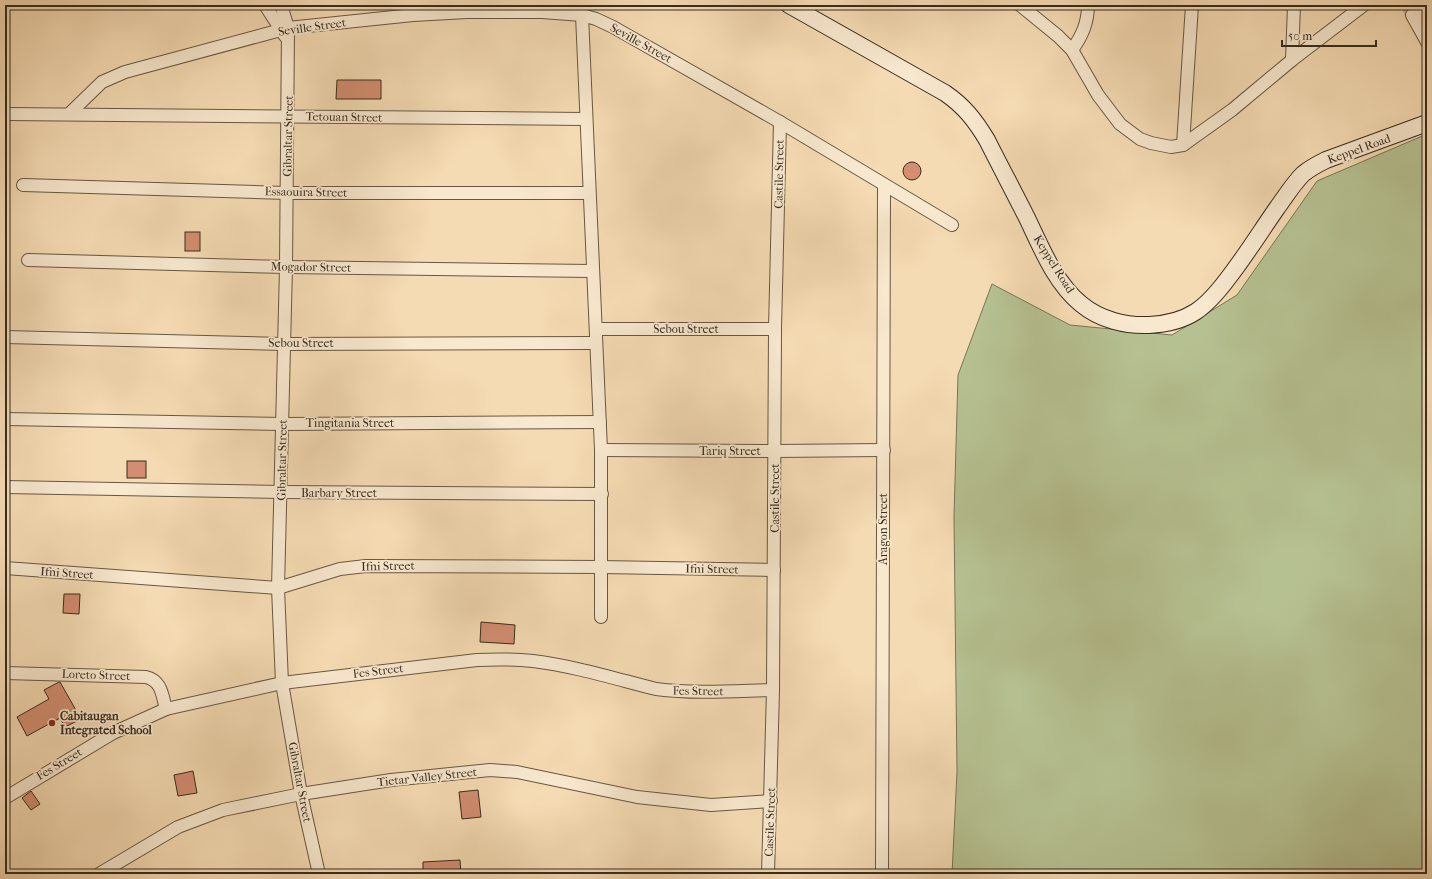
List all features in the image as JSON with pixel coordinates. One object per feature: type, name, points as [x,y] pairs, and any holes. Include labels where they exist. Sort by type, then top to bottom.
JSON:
[{"type":"street","points":[[265,5],[284,29]]},
{"type":"street","points":[[281,5],[284,29]]},
{"type":"street","name":"Keppel Road","points":[[789,5],[945,93],[963,107],[976,122],[987,140],[1044,253],[1065,287],[1077,301],[1091,311],[1120,322],[1143,325],[1165,323],[1176,321],[1193,314],[1214,296],[1229,278],[1303,174],[1313,166],[1326,160],[1427,123]]},
{"type":"street","points":[[1020,5],[1049,28],[1072,50],[1098,95],[1124,128],[1140,139],[1151,144],[1172,147],[1183,145],[1232,110],[1292,60],[1364,5]]},
{"type":"street","points":[[1072,50],[1083,33],[1087,18],[1088,5]]},
{"type":"street","points":[[1183,145],[1192,5]]},
{"type":"street","points":[[1292,60],[1294,5]]},
{"type":"street","name":"Seville Street","points":[[69,114],[102,82],[125,72],[284,29],[440,13],[510,11],[582,15],[596,19],[612,27],[780,122],[952,225]]},
{"type":"street","points":[[1427,20],[1416,12],[1427,42]]},
{"type":"street","points":[[582,15],[601,450],[601,617]]},
{"type":"street","name":"Gibraltar Street","points":[[284,29],[288,42],[288,116],[282,492],[278,588],[282,682],[301,794],[319,874]]},
{"type":"street","name":"Tetouan Street","points":[[5,114],[586,119]]},
{"type":"street","name":"Castile Street","points":[[768,874],[773,690],[775,329],[780,122]]},
{"type":"street","name":"Essaouira Street","points":[[23,185],[287,193],[589,194]]},
{"type":"street","name":"Aragon Street","points":[[882,874],[884,185]]},
{"type":"street","name":"Mogador Street","points":[[28,260],[286,267],[593,271]]},
{"type":"street","name":"Sebou Street","points":[[596,329],[775,329]]},
{"type":"street","name":"Sebou Street","points":[[5,337],[284,344],[596,342]]},
{"type":"street","name":"Tingitania Street","points":[[5,419],[283,424],[600,422]]},
{"type":"street","name":"Tariq Street","points":[[601,450],[884,450]]},
{"type":"street","name":"Barbary Street","points":[[5,487],[282,492],[602,494]]},
{"type":"street","name":"Ifni Street","points":[[5,568],[278,588],[340,569],[366,566],[601,567],[774,570]]},
{"type":"street","name":"Fes Street","points":[[5,798],[113,733],[166,709],[282,682],[478,660],[501,659],[548,663],[656,689],[695,692],[773,690]]},
{"type":"street","name":"Loreto Street","points":[[5,673],[151,678],[158,684],[166,709]]},
{"type":"street","name":"Tietar Valley Street","points":[[99,874],[178,827],[223,810],[301,794],[391,780],[490,770],[517,772],[637,797],[711,805],[771,801]]},
{"type":"green space","points":[[1427,134],[1427,874],[952,874],[957,772],[954,517],[958,375],[992,284],[1070,325],[1172,335],[1237,295],[1317,181]]},
{"type":"building","points":[[337,80],[381,80],[381,99],[336,99]]},
{"type":"building","points":[[912,162],[918,165],[921,171],[918,177],[912,180],[906,177],[903,171],[906,165]]},
{"type":"building","points":[[185,232],[200,232],[200,251],[185,251]]},
{"type":"building","points":[[127,461],[146,461],[146,478],[127,478]]},
{"type":"building","points":[[64,594],[80,594],[79,614],[63,613]]},
{"type":"building","points":[[481,622],[515,625],[514,644],[480,642]]},
{"type":"building","points":[[59,682],[81,719],[65,727],[60,718],[27,736],[17,717],[49,699],[44,690]]},
{"type":"building","points":[[193,771],[197,793],[178,796],[174,775]]},
{"type":"building","points":[[478,790],[481,817],[462,819],[459,792]]},
{"type":"building","points":[[31,791],[40,804],[31,810],[22,798]]},
{"type":"building","points":[[460,860],[461,874],[423,874],[423,862]]},
{"type":"tunnel","points":[[1406,5],[1412,15]]},
{"type":"place","name":"Cabitaugan Integrated School","points":[[52,723]]}]
